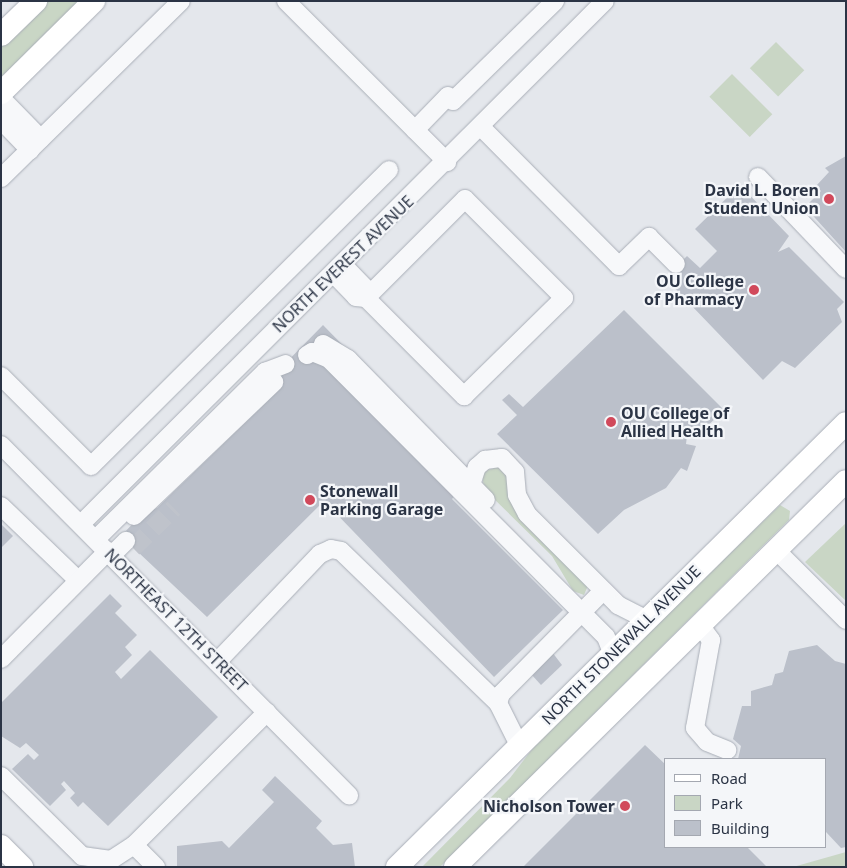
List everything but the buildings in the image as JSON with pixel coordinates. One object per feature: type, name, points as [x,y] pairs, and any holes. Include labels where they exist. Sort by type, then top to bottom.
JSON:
[{"type":"main road","points":[[1,36],[36,1]]},
{"type":"main road","points":[[1,93],[94,1]]},
{"type":"main road","name":"NORTH STONEWALL AVENUE","points":[[397,867],[646,619],[846,424]]},
{"type":"main road","points":[[455,867],[846,481]]},
{"type":"main road","points":[[1,846],[22,867]]},
{"type":"street","points":[[1,178],[181,1]]},
{"type":"street","points":[[286,1],[447,162]]},
{"type":"street","points":[[415,130],[448,96],[453,101],[555,1]]},
{"type":"street","name":"NORTH EVEREST AVENUE","points":[[80,524],[447,162],[605,1]]},
{"type":"street","points":[[1,98],[36,144]]},
{"type":"street","points":[[1,120],[36,144]]},
{"type":"street","points":[[481,127],[619,266],[649,237],[676,264]]},
{"type":"street","points":[[1,376],[91,466],[388,170]]},
{"type":"street","points":[[758,177],[846,269]]},
{"type":"street","points":[[338,269],[365,288],[366,298],[464,396],[564,298],[465,199],[366,298]]},
{"type":"street","points":[[323,344],[343,355],[471,485],[522,539],[551,582]]},
{"type":"street","points":[[306,355],[312,352],[329,359],[606,637],[612,653]]},
{"type":"street","points":[[108,551],[265,372],[286,364]]},
{"type":"street","points":[[5,652],[108,551],[274,382]]},
{"type":"street","name":"NORTHEAST 12TH STREET","points":[[1,445],[349,795]]},
{"type":"street","points":[[471,485],[477,467],[485,460],[502,458],[515,472],[517,495],[527,514],[603,591],[646,619]]},
{"type":"street","points":[[1,506],[78,580]]},
{"type":"street","points":[[108,551],[130,545]]},
{"type":"street","points":[[217,662],[320,554],[331,549],[341,552],[498,703],[519,745]]},
{"type":"street","points":[[776,550],[846,620]]},
{"type":"street","points":[[498,703],[501,694],[603,591]]},
{"type":"street","points":[[700,625],[712,640],[695,728],[707,742],[727,750]]},
{"type":"street","points":[[1,776],[82,856],[110,860],[134,845],[268,712]]},
{"type":"street","points":[[134,845],[156,867]]},
{"type":"green space","points":[[46,1],[87,1],[1,86],[1,46]]},
{"type":"green space","points":[[776,42],[804,70],[778,96],[750,68]]},
{"type":"green space","points":[[732,74],[772,114],[750,137],[709,97]]},
{"type":"green space","points":[[500,466],[589,583],[584,595],[573,591],[552,556],[484,489],[482,472]]},
{"type":"green space","points":[[780,505],[790,511],[789,520],[440,867],[422,867],[510,778],[543,735]]},
{"type":"green space","points":[[846,523],[846,601],[805,562]]},
{"type":"green space","points":[[846,852],[846,867],[793,867]]},
{"type":"tunnel","points":[[133,548],[174,508]]},
{"type":"place","name":"David L. Boren Student Union","points":[[829,199]]},
{"type":"place","name":"OU College of Pharmacy","points":[[754,290]]},
{"type":"place","name":"OU College of Allied Health","points":[[611,422]]},
{"type":"place","name":"Stonewall Parking Garage","points":[[310,500]]},
{"type":"place","name":"Nicholson Tower","points":[[625,806]]}]
